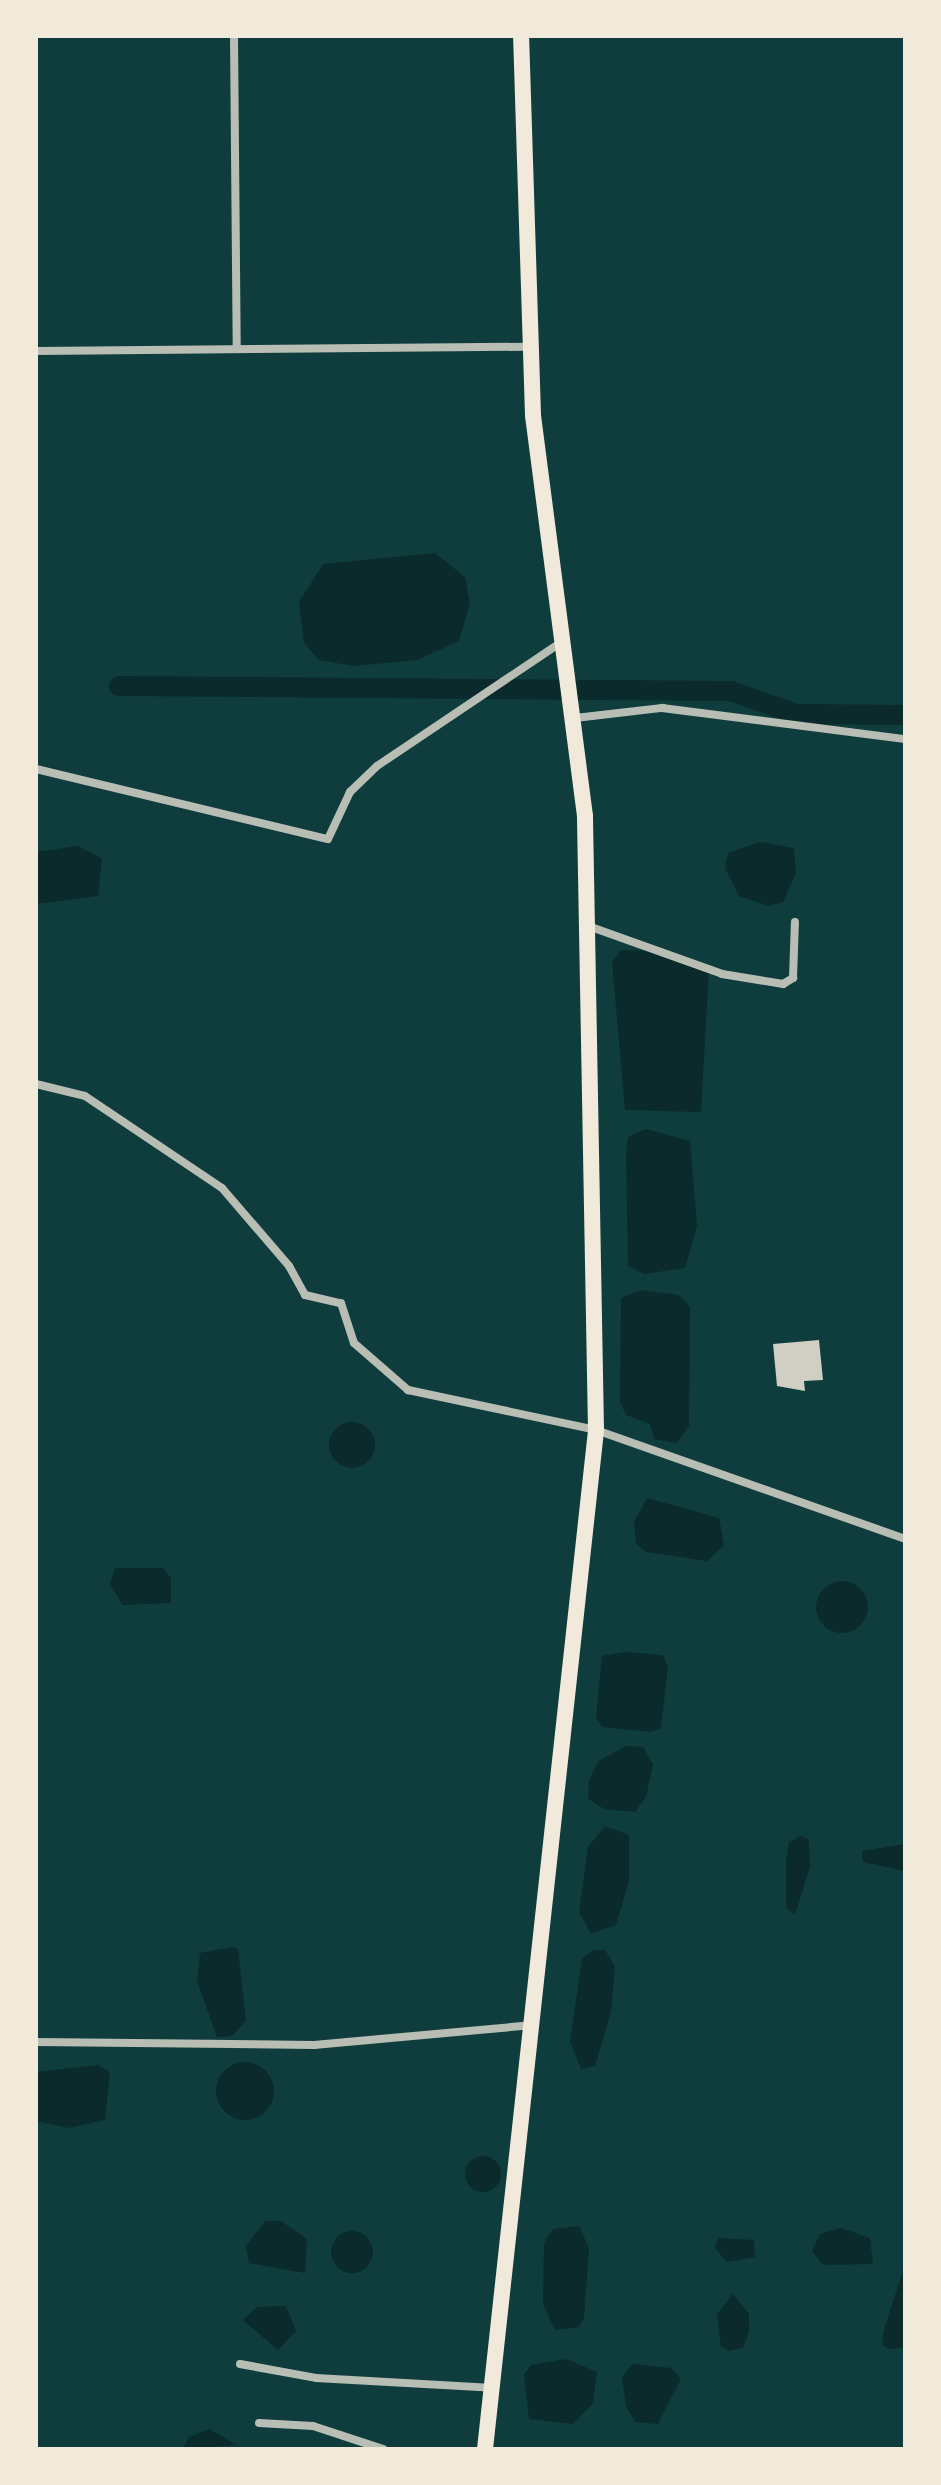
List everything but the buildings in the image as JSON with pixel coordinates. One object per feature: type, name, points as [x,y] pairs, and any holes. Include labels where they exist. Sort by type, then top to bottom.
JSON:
[{"type":"main road","points":[[485,2449],[534,2025],[596,1430],[591,927],[575,718],[529,347],[521,36]]},
{"type":"street","points":[[234,36],[237,349]]},
{"type":"street","points":[[36,351],[529,347]]},
{"type":"street","points":[[36,769],[317,841],[328,839],[350,792],[377,766],[564,641]]},
{"type":"street","points":[[575,718],[662,708],[905,739]]},
{"type":"street","points":[[591,927],[696,959],[722,974],[783,984],[793,978],[795,922]]},
{"type":"street","points":[[36,1084],[85,1096],[222,1188],[289,1266],[305,1295],[341,1303],[354,1343],[408,1390],[596,1430],[905,1539]]},
{"type":"street","points":[[36,2042],[314,2045],[534,2025]]},
{"type":"street","points":[[240,2364],[316,2378],[493,2388]]},
{"type":"street","points":[[259,2423],[313,2426],[383,2449]]},
{"type":"water","points":[[435,553],[465,577],[470,603],[459,641],[417,660],[353,666],[319,660],[304,643],[299,602],[323,564]]},
{"type":"water","points":[[760,842],[794,848],[796,873],[783,902],[769,906],[739,896],[725,868],[728,853]]},
{"type":"water","points":[[77,846],[102,858],[98,896],[36,904],[36,852]]},
{"type":"water","points":[[621,950],[652,951],[709,969],[701,1112],[625,1110],[612,962]]},
{"type":"water","points":[[646,1129],[690,1141],[697,1225],[685,1268],[644,1274],[628,1266],[626,1153],[628,1137]]},
{"type":"water","points":[[640,1290],[679,1295],[690,1307],[689,1426],[677,1443],[654,1439],[650,1424],[626,1415],[620,1402],[621,1298]]},
{"type":"water","points":[[352,1422],[368,1429],[375,1445],[368,1461],[352,1468],[336,1461],[329,1445],[336,1429]]},
{"type":"water","points":[[647,1498],[719,1518],[724,1545],[707,1561],[646,1552],[636,1544],[634,1522]]},
{"type":"water","points":[[115,1568],[163,1568],[171,1578],[171,1603],[123,1605],[110,1584]]},
{"type":"water","points":[[842,1581],[860,1589],[868,1607],[860,1625],[842,1633],[824,1625],[816,1607],[824,1589]]},
{"type":"water","points":[[626,1652],[663,1655],[668,1667],[661,1728],[652,1732],[602,1727],[596,1717],[602,1656]]},
{"type":"water","points":[[627,1746],[643,1747],[653,1764],[646,1797],[635,1812],[604,1809],[588,1798],[589,1780],[598,1761]]},
{"type":"water","points":[[605,1826],[629,1835],[629,1881],[616,1925],[591,1934],[579,1912],[588,1847]]},
{"type":"water","points":[[801,1836],[809,1840],[810,1867],[795,1914],[786,1908],[786,1860],[789,1842]]},
{"type":"water","points":[[905,1844],[905,1871],[863,1862],[862,1851]]},
{"type":"water","points":[[232,1947],[238,1949],[246,2021],[232,2036],[217,2037],[197,1981],[200,1953]]},
{"type":"water","points":[[593,1950],[605,1950],[615,1966],[611,2012],[595,2066],[581,2069],[570,2041],[582,1959]]},
{"type":"water","points":[[245,2062],[265,2071],[274,2091],[265,2111],[245,2120],[225,2111],[216,2091],[225,2071]]},
{"type":"water","points":[[98,2065],[110,2072],[105,2120],[69,2128],[36,2121],[36,2072]]},
{"type":"water","points":[[483,2156],[496,2161],[501,2174],[496,2187],[483,2192],[470,2187],[465,2174],[470,2161]]},
{"type":"water","points":[[265,2221],[281,2221],[307,2239],[305,2273],[249,2263],[246,2246]]},
{"type":"water","points":[[579,2226],[589,2248],[584,2318],[579,2327],[555,2330],[543,2304],[544,2243],[553,2229]]},
{"type":"water","points":[[841,2228],[870,2238],[873,2264],[823,2265],[812,2251],[820,2234]]},
{"type":"water","points":[[352,2231],[367,2237],[373,2252],[367,2267],[352,2273],[337,2267],[331,2252],[337,2237]]},
{"type":"water","points":[[719,2238],[754,2240],[755,2257],[726,2262],[715,2247]]},
{"type":"water","points":[[905,2264],[905,2348],[889,2349],[882,2345],[884,2330]]},
{"type":"water","points":[[733,2294],[749,2314],[749,2332],[743,2348],[729,2351],[721,2346],[717,2314]]},
{"type":"water","points":[[286,2306],[296,2331],[278,2350],[243,2320],[257,2307]]},
{"type":"water","points":[[566,2359],[597,2372],[593,2403],[573,2424],[529,2419],[524,2374],[531,2365]]},
{"type":"water","points":[[633,2364],[671,2368],[681,2379],[658,2424],[636,2422],[626,2407],[622,2377]]},
{"type":"water","points":[[209,2429],[237,2445],[183,2449],[189,2437]]},
{"type":"waterway","points":[[119,686],[731,691],[796,714],[905,715]]}]
